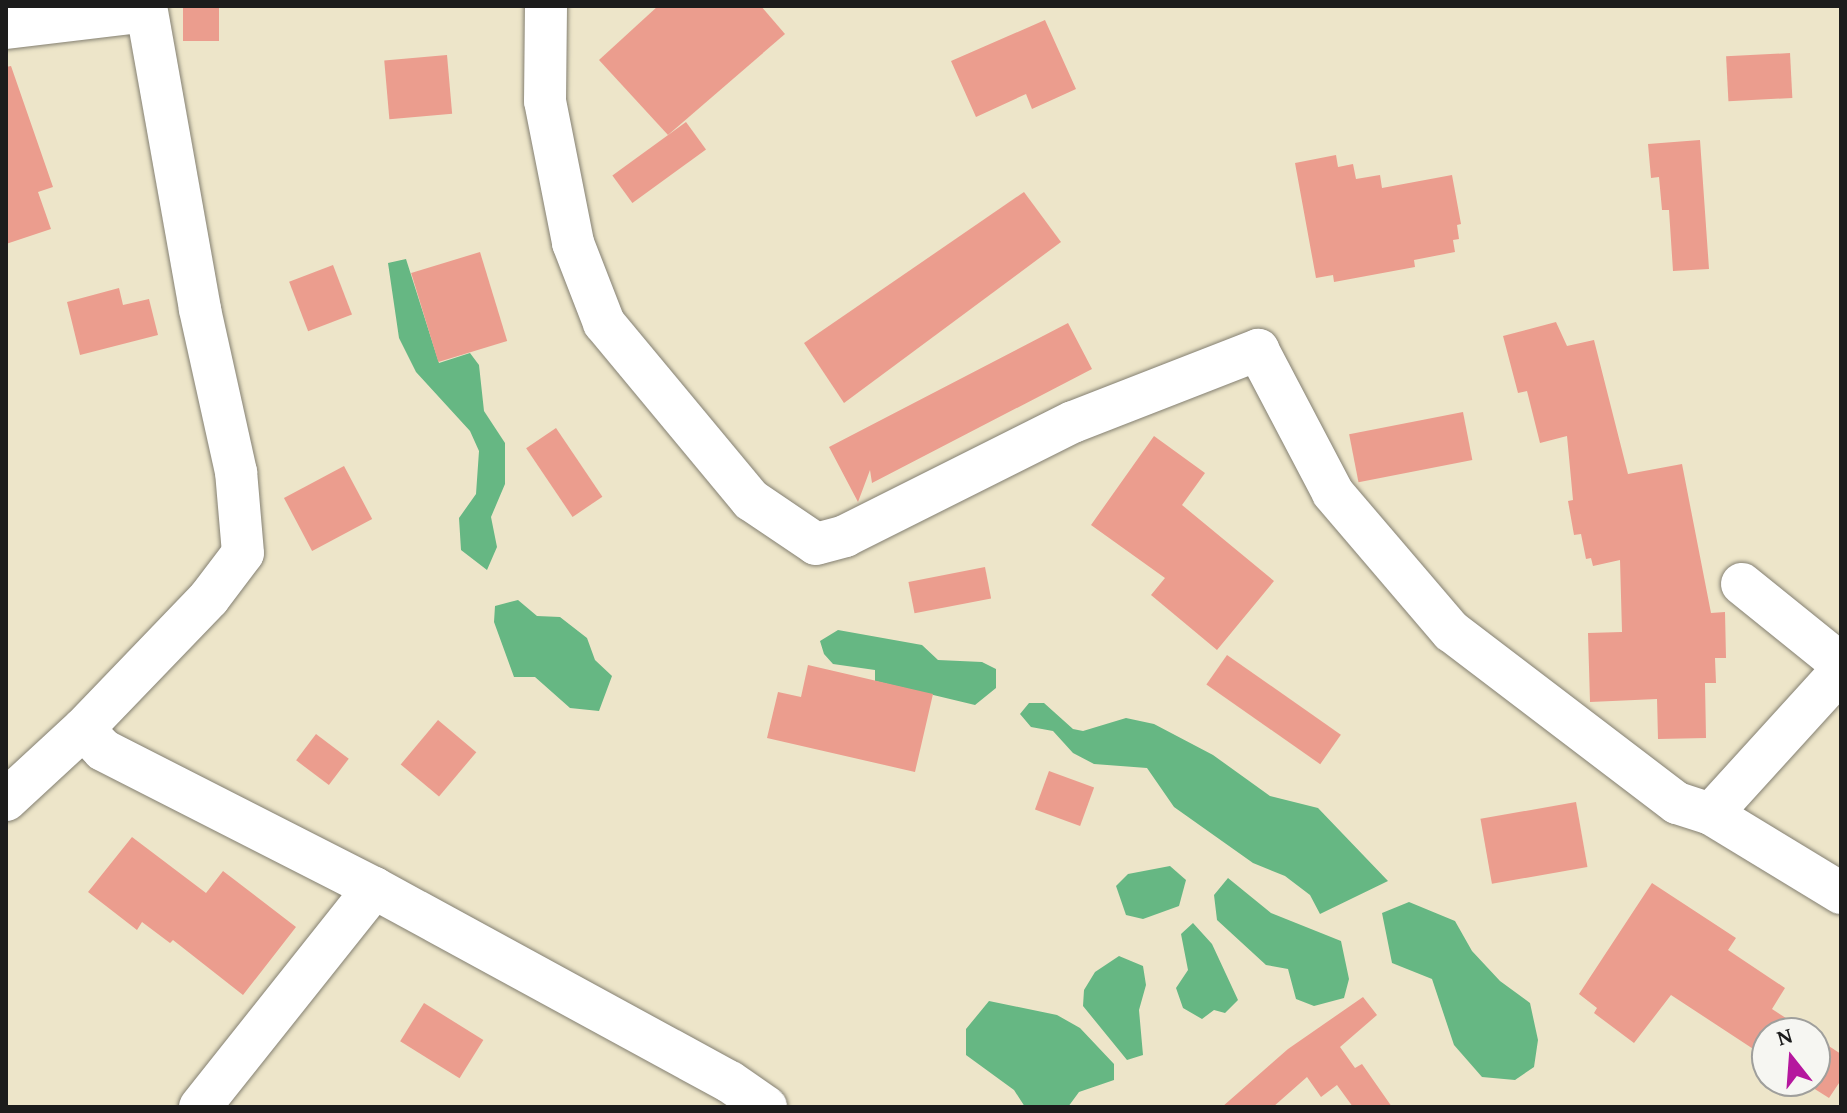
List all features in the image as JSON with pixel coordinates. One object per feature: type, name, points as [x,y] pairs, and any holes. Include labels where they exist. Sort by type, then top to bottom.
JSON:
[{"type":"street","points":[[546,6],[545,101],[573,243],[604,323],[751,500],[816,544],[845,536],[1073,422],[1258,350],[1333,493],[1451,631],[1677,803],[1711,814],[1841,893]]},
{"type":"street","points":[[6,28],[146,9],[200,309],[236,472],[243,553],[209,598],[83,729],[6,800]]},
{"type":"street","points":[[1742,584],[1841,664]]},
{"type":"street","points":[[1711,814],[1841,671]]},
{"type":"street","points":[[83,729],[103,750],[374,888],[730,1082],[766,1107]]},
{"type":"street","points":[[200,1107],[374,888]]},
{"type":"green space","points":[[406,259],[439,363],[470,353],[479,365],[484,411],[505,443],[505,484],[491,517],[497,547],[487,570],[461,550],[459,518],[476,494],[479,451],[470,431],[416,372],[399,338],[388,263]]},
{"type":"green space","points":[[518,600],[537,616],[560,617],[587,638],[595,660],[612,676],[599,711],[570,708],[535,677],[514,677],[494,622],[495,606]]},
{"type":"green space","points":[[838,630],[922,645],[938,660],[982,662],[996,669],[996,688],[975,705],[875,681],[875,670],[833,664],[824,654],[820,641]]},
{"type":"green space","points":[[1029,703],[1044,703],[1073,729],[1083,731],[1126,718],[1154,724],[1213,755],[1270,796],[1318,808],[1388,881],[1320,914],[1310,895],[1285,876],[1253,863],[1174,807],[1147,768],[1094,764],[1073,753],[1053,731],[1031,727],[1020,714]]},
{"type":"green space","points":[[1170,866],[1186,880],[1179,906],[1143,919],[1126,915],[1116,886],[1128,874]]},
{"type":"green space","points":[[1228,878],[1271,913],[1341,941],[1349,979],[1344,998],[1314,1006],[1296,999],[1288,969],[1266,965],[1217,920],[1214,895]]},
{"type":"green space","points":[[1409,902],[1455,921],[1472,951],[1500,981],[1530,1003],[1538,1040],[1534,1067],[1515,1080],[1482,1077],[1454,1045],[1432,979],[1392,963],[1382,913]]},
{"type":"green space","points":[[1193,923],[1212,944],[1238,1000],[1225,1013],[1214,1010],[1202,1019],[1183,1008],[1176,988],[1188,970],[1181,934]]},
{"type":"green space","points":[[1119,956],[1143,966],[1146,985],[1139,1010],[1143,1055],[1127,1060],[1083,1006],[1084,990],[1095,972]]},
{"type":"green space","points":[[989,1001],[1057,1015],[1080,1028],[1114,1064],[1114,1080],[1079,1092],[1068,1107],[1025,1107],[1014,1090],[966,1055],[966,1029]]},
{"type":"building","points":[[183,6],[219,6],[219,41],[183,41]]},
{"type":"building","points":[[658,6],[761,6],[785,34],[668,135],[599,60]]},
{"type":"building","points":[[1045,20],[1076,89],[1032,109],[1026,94],[976,117],[951,61]]},
{"type":"building","points":[[1790,53],[1792,98],[1728,101],[1726,56]]},
{"type":"building","points":[[447,55],[452,114],[389,119],[384,60]]},
{"type":"building","points":[[11,66],[53,187],[38,192],[51,229],[6,244],[6,67]]},
{"type":"building","points":[[686,122],[706,150],[632,203],[612,175]]},
{"type":"building","points":[[1700,140],[1709,269],[1673,271],[1669,210],[1662,210],[1659,177],[1651,178],[1648,144]]},
{"type":"building","points":[[1336,155],[1338,167],[1353,164],[1356,179],[1380,175],[1382,188],[1452,175],[1461,224],[1457,225],[1459,239],[1453,240],[1455,252],[1414,260],[1415,267],[1334,282],[1333,275],[1316,278],[1295,163]]},
{"type":"building","points":[[1024,192],[1061,242],[844,403],[804,343]]},
{"type":"building","points":[[480,252],[507,341],[438,362],[411,273]]},
{"type":"building","points":[[333,265],[352,314],[308,331],[289,282]]},
{"type":"building","points":[[119,288],[123,305],[149,299],[158,335],[80,355],[67,302]]},
{"type":"building","points":[[1556,322],[1567,346],[1594,340],[1628,474],[1682,464],[1711,613],[1725,612],[1726,658],[1715,658],[1716,683],[1705,683],[1706,738],[1658,739],[1657,699],[1590,702],[1588,633],[1622,632],[1620,560],[1593,566],[1591,558],[1586,559],[1581,534],[1574,535],[1568,501],[1573,500],[1567,436],[1540,443],[1527,391],[1518,393],[1503,336]]},
{"type":"building","points":[[1068,323],[1092,369],[872,483],[870,470],[858,502],[829,447]]},
{"type":"building","points":[[1463,412],[1472,460],[1358,482],[1349,434]]},
{"type":"building","points":[[556,428],[602,497],[573,517],[526,448]]},
{"type":"building","points":[[1154,436],[1205,473],[1182,505],[1274,581],[1217,650],[1151,595],[1165,578],[1091,525]]},
{"type":"building","points":[[344,466],[372,519],[312,551],[284,498]]},
{"type":"building","points":[[985,567],[991,598],[915,613],[908,582]]},
{"type":"building","points":[[1227,655],[1341,735],[1320,764],[1206,684]]},
{"type":"building","points":[[808,665],[933,694],[915,772],[767,738],[778,692],[801,697]]},
{"type":"building","points":[[438,720],[476,752],[439,797],[401,764]]},
{"type":"building","points":[[316,734],[349,759],[329,785],[296,760]]},
{"type":"building","points":[[1049,771],[1094,787],[1080,826],[1035,810]]},
{"type":"building","points":[[1576,802],[1587,867],[1492,884],[1480,819]]},
{"type":"building","points":[[132,837],[206,893],[223,871],[296,927],[243,995],[173,940],[170,943],[142,922],[137,930],[88,892]]},
{"type":"building","points":[[1652,883],[1736,938],[1728,950],[1785,988],[1772,1009],[1784,1017],[1751,1017],[1751,1048],[1671,995],[1634,1043],[1594,1013],[1597,1008],[1579,994]]},
{"type":"building","points":[[1363,997],[1377,1015],[1340,1047],[1355,1068],[1362,1064],[1392,1107],[1353,1107],[1337,1085],[1321,1097],[1307,1077],[1273,1107],[1222,1107],[1288,1049]]},
{"type":"building","points":[[424,1003],[483,1040],[460,1078],[400,1041]]},
{"type":"building","points":[[1831,1047],[1841,1054],[1841,1080],[1831,1095]]}]
